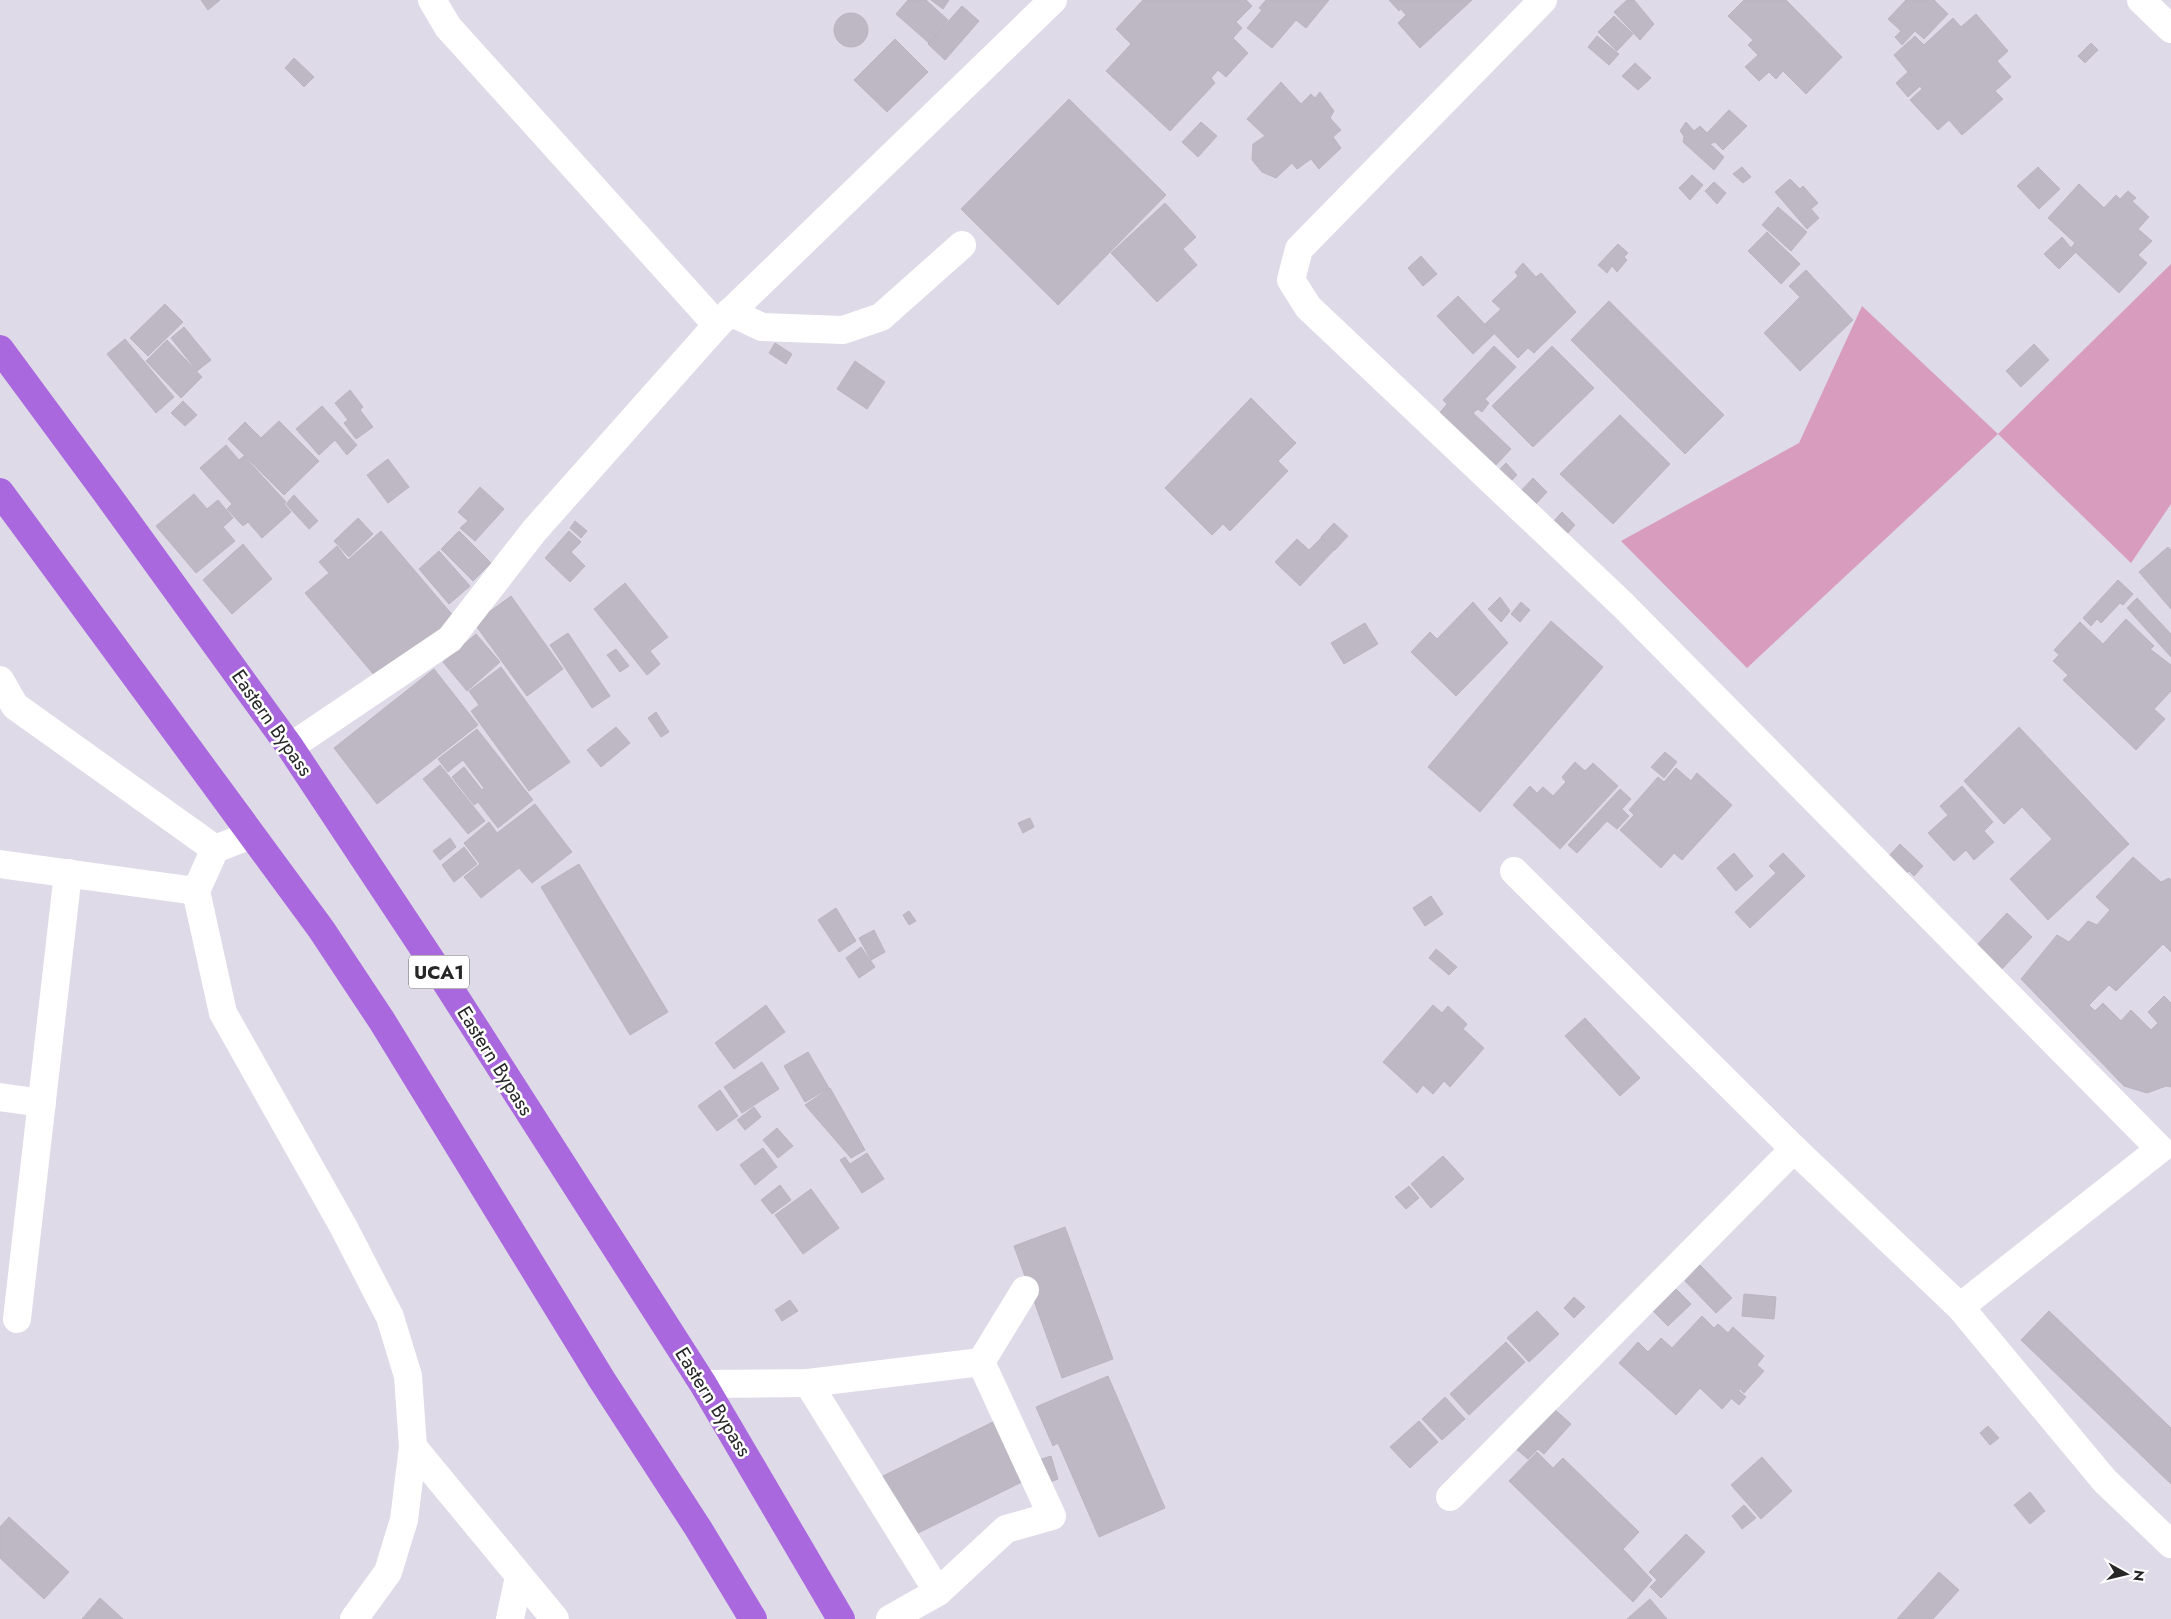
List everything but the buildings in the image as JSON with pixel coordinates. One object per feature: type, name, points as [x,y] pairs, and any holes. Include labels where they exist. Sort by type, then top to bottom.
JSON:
[{"type":"main road","name":"Eastern Bypass","points":[[0,349],[290,746],[445,981],[703,1384],[841,1619]]},
{"type":"main road","points":[[0,492],[321,929],[382,1021],[602,1380],[698,1528],[753,1619]]},
{"type":"street","points":[[432,0],[448,27],[724,318],[762,327],[843,330],[881,317],[962,245]]},
{"type":"street","points":[[290,746],[450,639],[534,531],[724,318],[1053,0]]},
{"type":"street","points":[[1543,0],[1299,249],[1291,280],[1308,307],[1623,605],[2165,1142],[1960,1307]]},
{"type":"street","points":[[2142,0],[2171,30]]},
{"type":"street","points":[[0,680],[15,706],[215,849]]},
{"type":"street","points":[[251,835],[215,849],[196,891],[223,1013],[343,1226],[390,1317],[408,1376],[413,1446],[404,1520],[388,1572],[354,1619]]},
{"type":"street","points":[[0,864],[196,891]]},
{"type":"street","points":[[1514,871],[1794,1149],[1960,1307],[2105,1481],[2171,1544]]},
{"type":"street","points":[[17,1319],[68,873]]},
{"type":"street","points":[[0,1097],[42,1103]]},
{"type":"street","points":[[1450,1497],[1794,1149]]},
{"type":"street","points":[[981,1362],[1025,1290]]},
{"type":"street","points":[[703,1384],[808,1383],[981,1362]]},
{"type":"street","points":[[890,1619],[938,1592],[1006,1529],[1052,1516],[981,1362]]},
{"type":"street","points":[[808,1383],[938,1592]]},
{"type":"street","points":[[413,1446],[555,1619]]},
{"type":"street","points":[[510,1619],[519,1576]]},
{"type":"shaded area","points":[[2171,264],[2171,504],[2131,563],[1998,434]]},
{"type":"shaded area","points":[[1862,306],[1998,434],[1747,668],[1621,541],[1799,443]]}]
